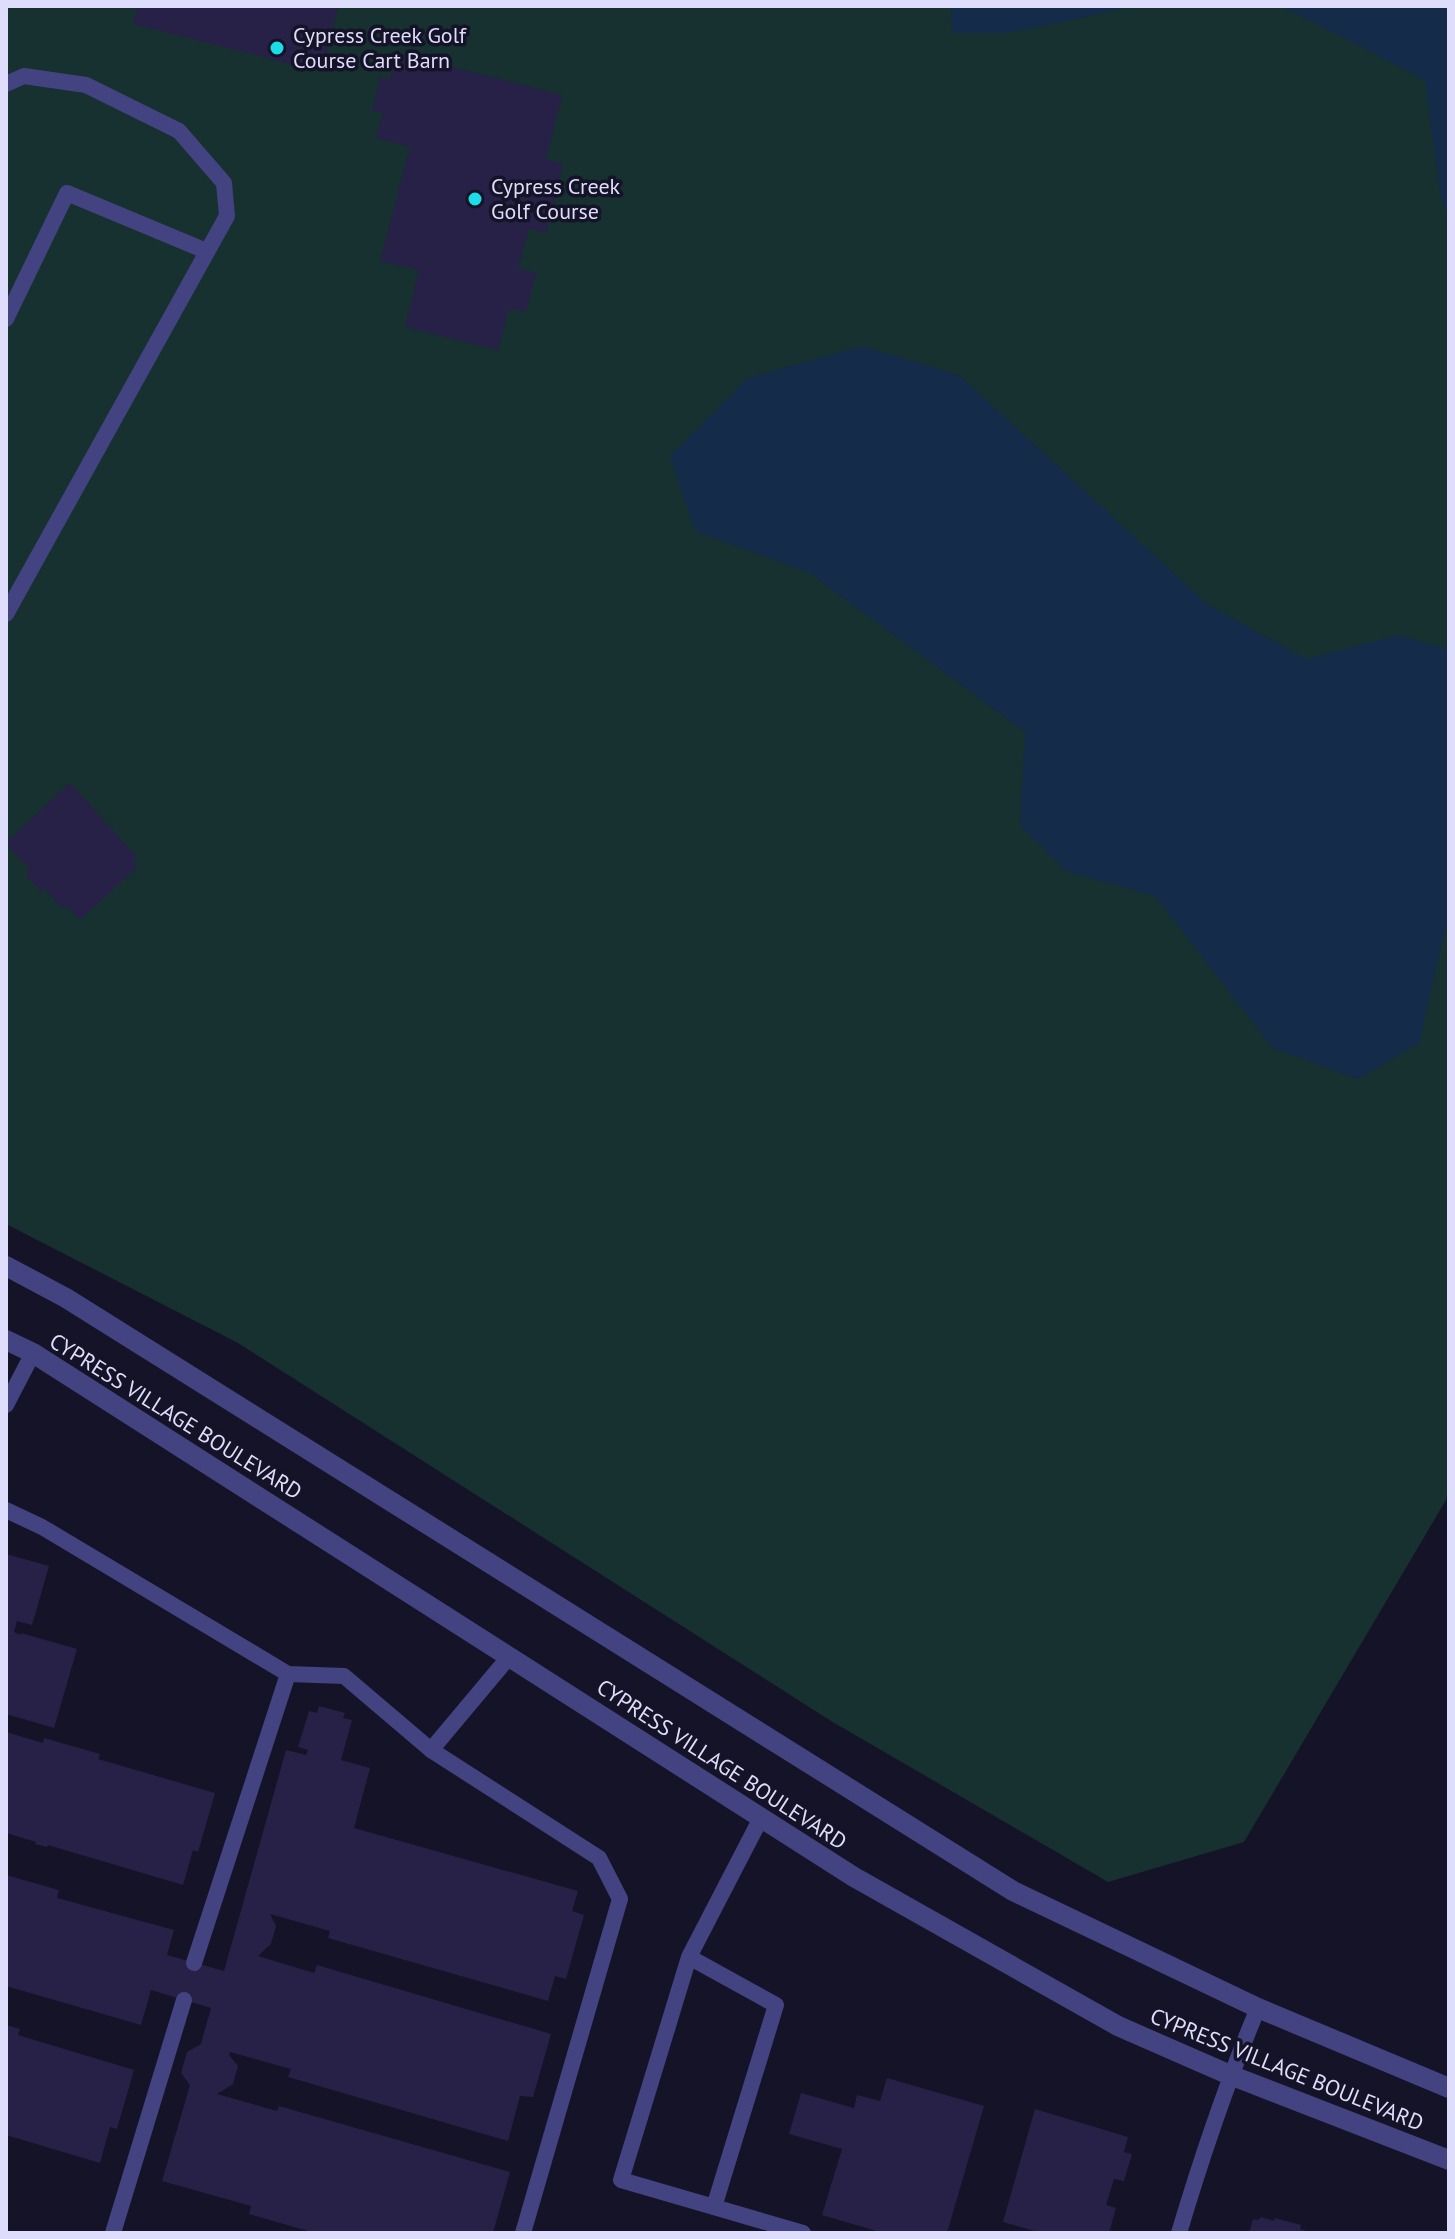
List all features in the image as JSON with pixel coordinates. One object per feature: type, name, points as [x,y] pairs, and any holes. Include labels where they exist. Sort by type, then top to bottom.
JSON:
[{"type":"street","name":"CYPRESS VILLAGE BOULEVARD","points":[[6,1266],[80,1306],[1013,1891],[1258,2008],[1449,2088]]},
{"type":"street","name":"CYPRESS VILLAGE BOULEVARD","points":[[6,1340],[33,1353],[854,1877],[1118,2026],[1230,2075],[1449,2160]]},
{"type":"lane","points":[[6,84],[24,76],[86,85],[179,131],[224,183],[227,216],[6,614]]},
{"type":"lane","points":[[6,319],[67,193],[206,251]]},
{"type":"lane","points":[[6,1405],[33,1353]]},
{"type":"lane","points":[[6,1510],[42,1527],[288,1674],[344,1676],[431,1750],[599,1858],[620,1899],[523,2233]]},
{"type":"lane","points":[[431,1750],[509,1657]]},
{"type":"lane","points":[[194,1963],[288,1674]]},
{"type":"lane","points":[[761,1818],[689,1957],[621,2180],[803,2233]]},
{"type":"lane","points":[[689,1957],[776,2005],[714,2207]]},
{"type":"lane","points":[[113,2233],[184,2000]]},
{"type":"lane","points":[[1179,2233],[1206,2143],[1258,2008]]},
{"type":"green space","points":[[6,6],[1449,6],[1449,1485],[1446,1500],[1244,1842],[1108,1882],[831,1721],[238,1343],[6,1224]]},
{"type":"water","points":[[953,6],[1133,6],[1005,33],[952,33]]},
{"type":"water","points":[[1282,6],[1449,6],[1449,217],[1441,199],[1425,80]]},
{"type":"water","points":[[863,346],[960,376],[1207,604],[1306,659],[1398,635],[1449,650],[1449,913],[1419,1043],[1358,1079],[1273,1048],[1155,896],[1065,871],[1020,825],[1025,732],[810,573],[695,531],[670,456],[748,378]]},
{"type":"building","name":"Cypress Creek Golf Course Cart Barn","points":[[138,6],[338,6],[322,72],[133,24]]},
{"type":"building","name":"Cypress Creek Golf Course","points":[[397,53],[562,95],[546,159],[563,164],[546,233],[529,229],[518,268],[536,273],[526,312],[509,309],[498,350],[405,327],[419,270],[380,261],[410,147],[376,138],[383,113],[372,111],[380,77],[390,79]]},
{"type":"building","points":[[70,783],[138,858],[133,862],[137,867],[80,920],[67,906],[63,909],[44,888],[41,891],[25,874],[30,870],[6,843]]},
{"type":"building","points":[[6,1554],[49,1566],[32,1625],[17,1621],[14,1632],[77,1649],[54,1728],[6,1714]]},
{"type":"building","points":[[319,1706],[345,1713],[343,1718],[352,1720],[341,1760],[370,1768],[354,1828],[578,1891],[572,1911],[584,1915],[566,1979],[555,1976],[548,2001],[328,1938],[330,1931],[270,1914],[276,1926],[271,1944],[258,1956],[314,1973],[317,1965],[551,2034],[533,2097],[520,2096],[508,2141],[288,2077],[291,2069],[230,2052],[238,2066],[233,2084],[217,2094],[277,2111],[279,2106],[510,2172],[493,2233],[315,2233],[249,2214],[251,2206],[162,2181],[190,2085],[181,2073],[187,2052],[201,2044],[211,2008],[151,1990],[141,2025],[6,1986],[6,1875],[59,1890],[57,1898],[174,1930],[167,1955],[224,1971],[286,1750],[306,1755],[308,1750],[298,1747],[309,1711],[317,1713]]},
{"type":"building","points":[[6,1732],[43,1743],[44,1738],[100,1754],[98,1759],[215,1793],[198,1852],[193,1850],[183,1885],[6,1833]]},
{"type":"building","points":[[6,2025],[20,2029],[18,2035],[134,2070],[117,2129],[110,2127],[100,2163],[6,2135]]},
{"type":"building","points":[[887,2078],[984,2106],[947,2233],[883,2233],[822,2215],[842,2149],[789,2134],[801,2093],[854,2108],[857,2095],[880,2101]]},
{"type":"building","points":[[1035,2109],[1128,2137],[1124,2152],[1132,2154],[1124,2181],[1114,2179],[1106,2205],[1116,2208],[1109,2233],[1042,2233],[1003,2222]]},
{"type":"building","points":[[1261,2217],[1301,2225],[1300,2229],[1312,2233],[1249,2233],[1253,2219]]},
{"type":"place","name":"Cypress Creek Golf Course Cart Barn","points":[[277,48]]},
{"type":"place","name":"Cypress Creek Golf Course","points":[[475,199]]}]
